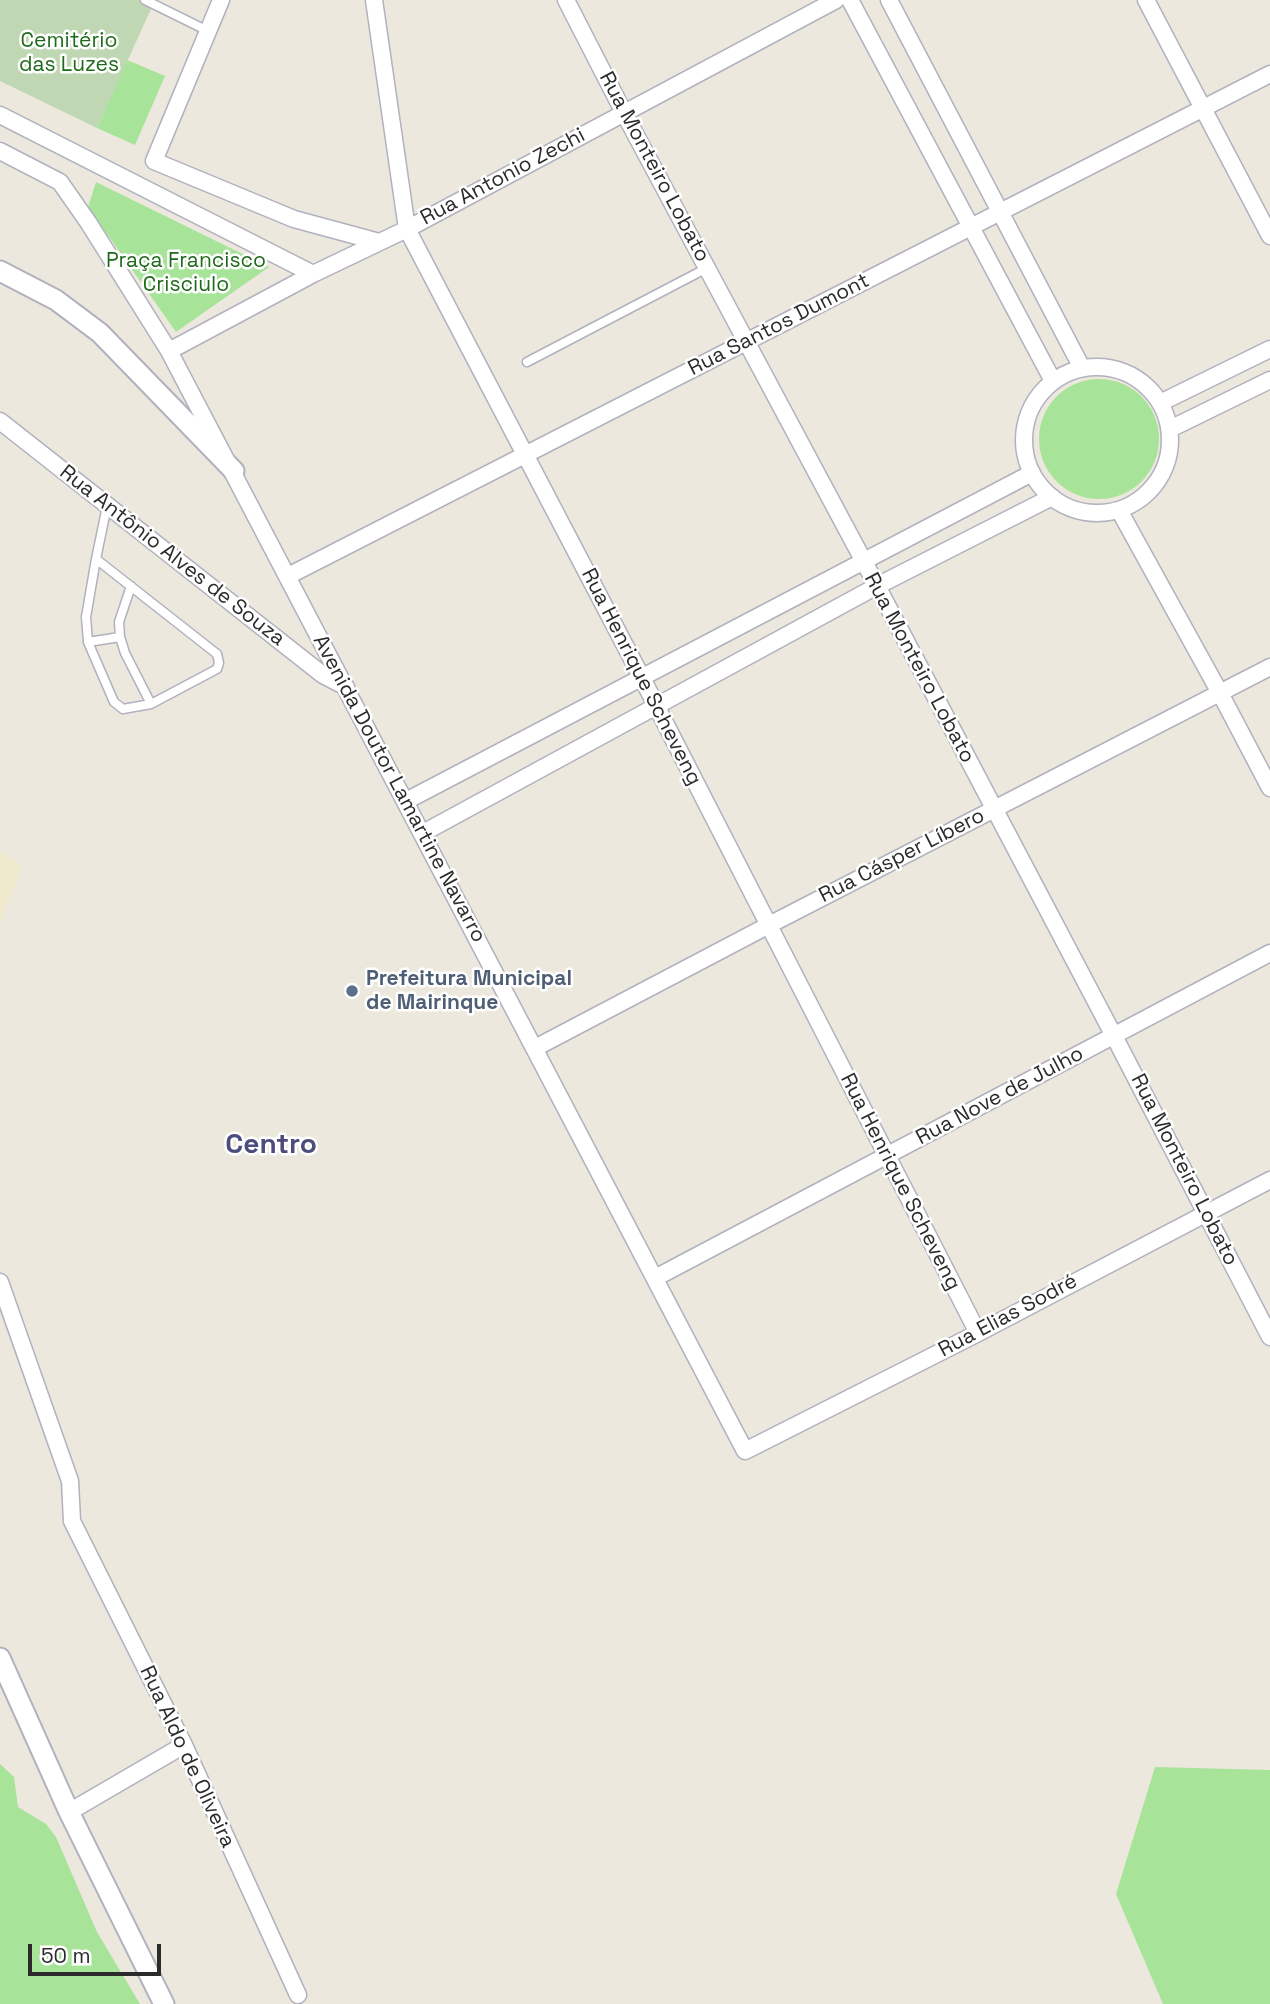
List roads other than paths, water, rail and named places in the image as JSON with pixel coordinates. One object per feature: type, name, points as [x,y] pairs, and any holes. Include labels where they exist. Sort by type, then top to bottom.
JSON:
[{"type":"street","points":[[221,0],[154,161],[294,219],[379,242]]},
{"type":"street","name":"Rua Henrique Scheveng","points":[[374,0],[407,229],[657,706],[978,1333]]},
{"type":"street","name":"Rua Monteiro Lobato","points":[[566,0],[1114,1035],[1270,1337]]},
{"type":"street","name":"Rua Antonio Zechi","points":[[169,351],[313,274],[407,229],[836,0]]},
{"type":"street","points":[[850,0],[1053,381]]},
{"type":"street","points":[[889,0],[1082,368]]},
{"type":"street","points":[[1146,0],[1270,236]]},
{"type":"street","name":"Rua Santos Dumont","points":[[288,576],[1270,74]]},
{"type":"street","points":[[0,115],[313,274]]},
{"type":"street","name":"Avenida Doutor Lamartine Navarro","points":[[0,151],[60,182],[169,351],[745,1451]]},
{"type":"street","points":[[0,271],[56,300],[100,333],[233,471]]},
{"type":"street","points":[[1160,402],[1270,349]]},
{"type":"street","points":[[1097,366],[1127,373],[1140,380],[1160,402],[1170,429],[1170,450],[1159,479],[1138,501],[1119,510],[1096,513],[1072,509],[1052,497],[1032,473],[1024,448],[1026,423],[1036,400],[1053,381],[1082,368],[1097,366]]},
{"type":"street","points":[[1170,429],[1270,380]]},
{"type":"street","name":"Rua Antônio Alves de Souza","points":[[0,421],[323,675],[346,687]]},
{"type":"street","points":[[406,801],[1032,473]]},
{"type":"street","points":[[423,833],[877,586],[1052,497]]},
{"type":"street","points":[[1119,510],[1270,788]]},
{"type":"street","name":"Rua Cásper Líbero","points":[[535,1048],[1270,667]]},
{"type":"street","name":"Rua Nove de Julho","points":[[655,1278],[1270,953]]},
{"type":"street","name":"Rua Elias Sodré","points":[[745,1451],[1270,1180]]},
{"type":"street","name":"Rua Aldo de Oliveira","points":[[0,1282],[70,1481],[72,1521],[184,1745],[298,1995]]},
{"type":"street","points":[[0,1658],[69,1812],[164,2004]]},
{"type":"street","points":[[69,1812],[184,1745]]},
{"type":"lane","points":[[145,0],[208,31]]},
{"type":"lane","points":[[527,362],[707,268]]},
{"type":"lane","points":[[96,559],[217,654],[219,663],[216,669],[151,704],[122,709],[114,702],[88,642],[86,617],[96,559],[107,505]]},
{"type":"lane","points":[[131,586],[119,622],[120,637],[125,653],[151,704]]},
{"type":"lane","points":[[88,642],[120,637]]},
{"type":"place","name":"Prefeitura Municipal de Mairinque","points":[[352,991]]},
{"type":"district","name":"Centro","points":[[271,1145]]},
{"type":"park label","name":"Cemitério das Luzes","points":[[69,53]]},
{"type":"park label","name":"Praça Francisco Crisciulo","points":[[186,273]]}]
